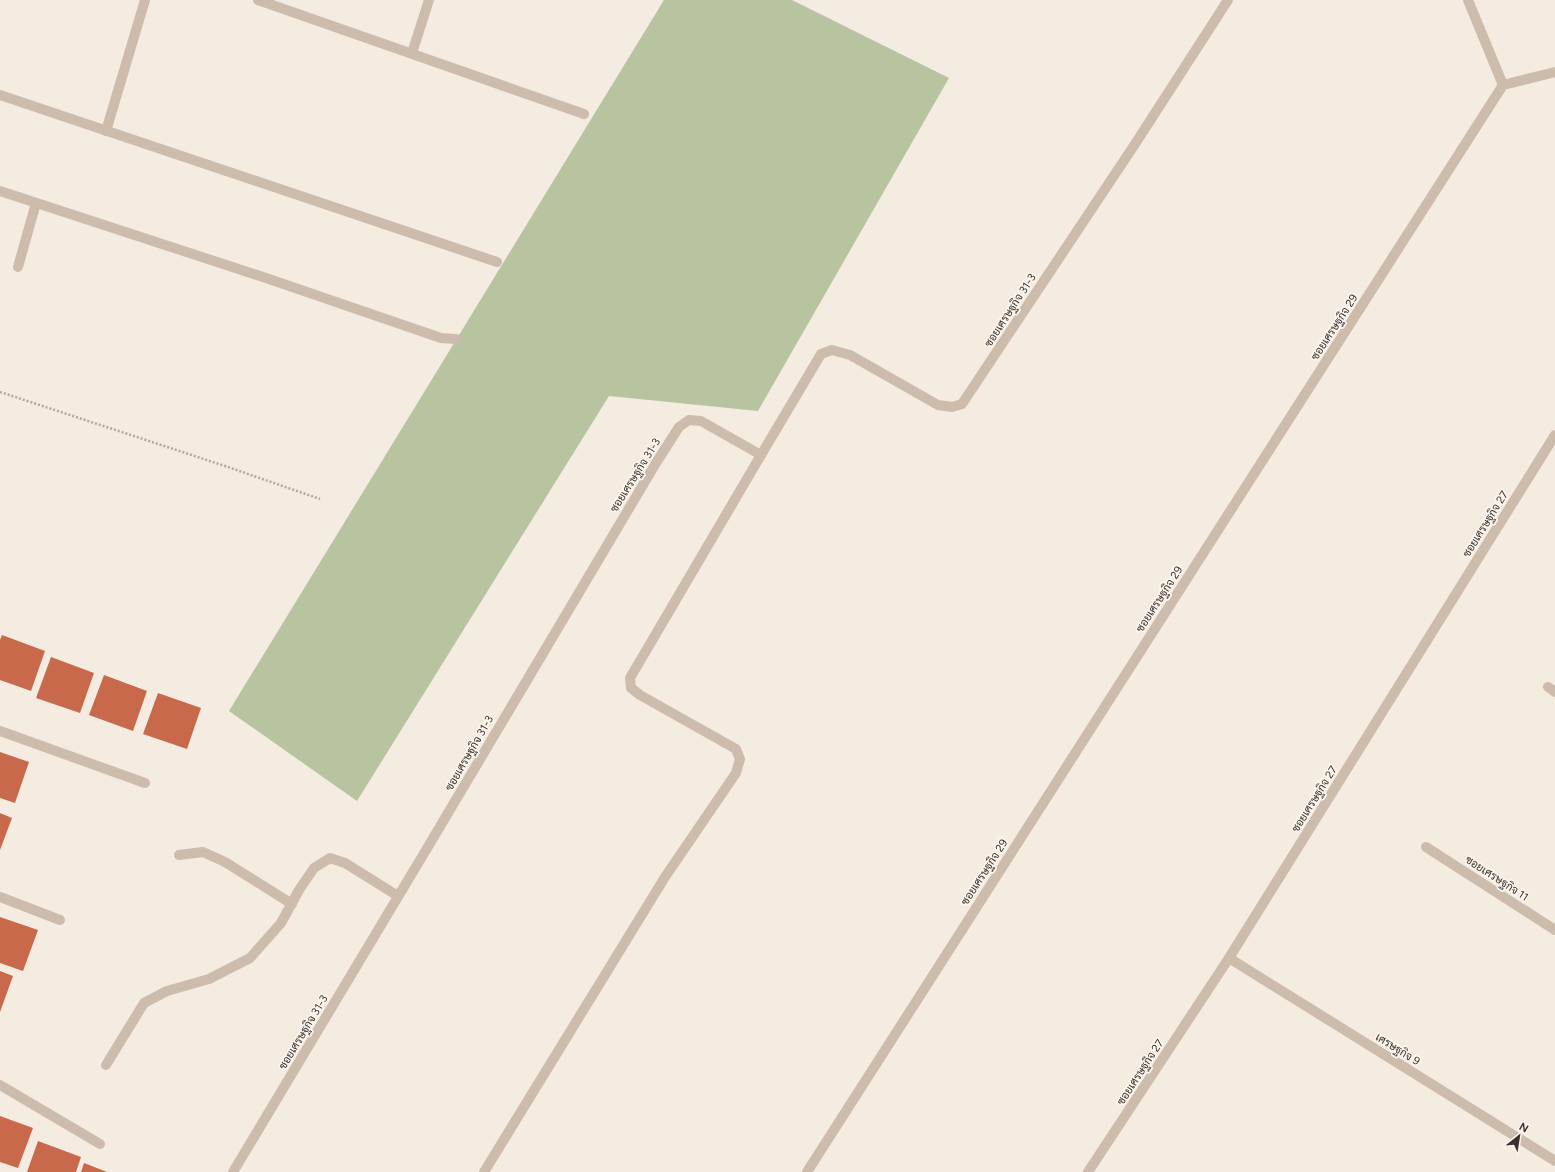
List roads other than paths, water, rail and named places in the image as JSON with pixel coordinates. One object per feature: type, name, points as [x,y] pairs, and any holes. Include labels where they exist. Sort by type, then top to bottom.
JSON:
[{"type":"street","points":[[106,131],[145,0]]},
{"type":"street","points":[[258,0],[584,114]]},
{"type":"street","points":[[412,53],[429,0]]},
{"type":"street","name":"ซอยเศรษฐกิจ 31-3","points":[[484,1172],[665,878],[736,773],[740,759],[736,749],[640,695],[631,688],[630,678],[760,455],[821,354],[832,350],[850,355],[938,405],[952,407],[962,404],[1135,144],[1228,0]]},
{"type":"street","points":[[1468,0],[1503,85],[1555,72]]},
{"type":"street","name":"ซอยเศรษฐกิจ 29","points":[[807,1172],[1503,85]]},
{"type":"street","points":[[0,95],[497,262]]},
{"type":"street","points":[[0,191],[441,338],[456,339]]},
{"type":"street","points":[[18,267],[36,203]]},
{"type":"street","name":"ซอยเศรษฐกิจ 31-3","points":[[233,1172],[656,463],[679,427],[689,420],[701,421],[760,455]]},
{"type":"street","name":"ซอยเศรษฐกิจ 27","points":[[1088,1172],[1229,958],[1555,435]]},
{"type":"street","points":[[0,731],[144,783]]},
{"type":"street","name":"ซอยเศรษฐกิจ 11","points":[[1426,847],[1555,930]]},
{"type":"street","points":[[179,855],[203,852],[225,862],[292,904]]},
{"type":"street","points":[[106,1065],[144,1003],[167,991],[209,979],[250,958],[281,923],[314,868],[330,858],[345,863],[398,896]]},
{"type":"street","points":[[0,897],[60,920]]},
{"type":"street","name":"เศรษฐกิจ 9","points":[[1229,958],[1555,1161]]},
{"type":"street","points":[[0,1084],[100,1144]]}]
